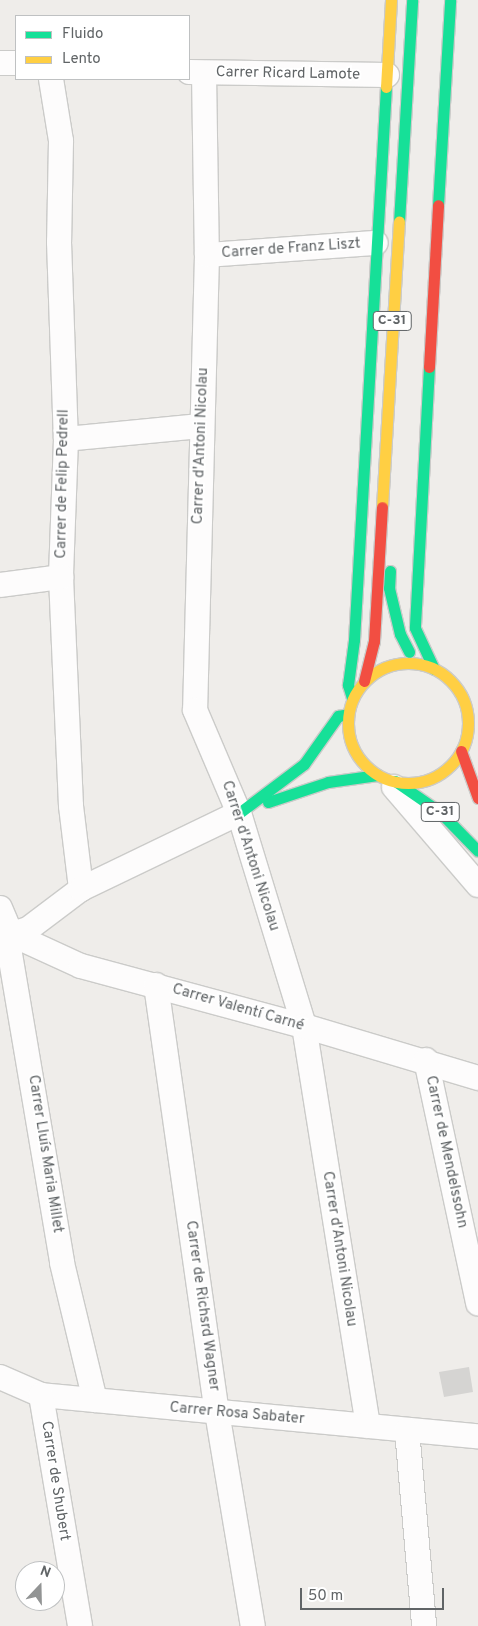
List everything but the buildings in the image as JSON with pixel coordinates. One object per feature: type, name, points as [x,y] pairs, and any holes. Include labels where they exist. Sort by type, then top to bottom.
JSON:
[{"type":"main road","points":[[352,698],[348,685],[354,630],[391,0]]},
{"type":"main road","name":"C-31","points":[[363,682],[374,641],[412,0]]},
{"type":"main road","name":"C-31","points":[[414,663],[400,634],[389,588],[421,0]]},
{"type":"main road","points":[[434,669],[415,628],[415,602],[450,0]]},
{"type":"main road","name":"C-31","points":[[478,798],[468,748],[468,723],[462,699],[448,678],[434,669],[414,663],[396,664],[378,670],[363,682],[352,698],[348,714],[349,738],[356,752],[387,779],[440,812],[478,851]]},
{"type":"main road","points":[[238,813],[304,764],[338,716],[348,714]]},
{"type":"main road","name":"C-31","points":[[387,779],[415,782],[433,777],[449,766],[468,748]]},
{"type":"main road","points":[[238,813],[328,782],[387,779]]},
{"type":"street","points":[[0,63],[15,63]]},
{"type":"street","name":"Carrer Ricard Lamote","points":[[196,72],[387,75]]},
{"type":"street","name":"Carrer d'Antoni Nicolau","points":[[196,72],[207,255],[200,426],[194,710],[238,813],[304,1026],[368,1426]]},
{"type":"street","name":"Carrer de Felip Pedrell","points":[[51,80],[61,141],[59,242],[66,439],[61,577],[70,806],[81,889]]},
{"type":"street","name":"Carrer de Franz Liszt","points":[[207,255],[376,243]]},
{"type":"street","points":[[66,439],[200,426]]},
{"type":"street","points":[[0,585],[61,577]]},
{"type":"street","points":[[387,779],[478,885]]},
{"type":"street","points":[[5,934],[28,929],[81,889],[238,813]]},
{"type":"street","name":"Carrer Lluís Maria Millet","points":[[0,908],[10,954],[62,1263],[95,1400]]},
{"type":"street","name":"Carrer Valentí Carné","points":[[5,934],[81,966],[426,1060],[478,1078]]},
{"type":"street","name":"Carrer de Richsrd Wagner","points":[[156,985],[217,1412],[253,1626]]},
{"type":"street","name":"Carrer de Mendelssohn","points":[[426,1060],[478,1302]]},
{"type":"street","name":"Carrer Rosa Sabater","points":[[0,1377],[41,1395],[478,1436]]},
{"type":"street","name":"Carrer de Shubert","points":[[41,1395],[80,1626]]},
{"type":"street","points":[[408,1430],[424,1626]]},
{"type":"traffic: fast","points":[[399,222],[412,0]]},
{"type":"traffic: fast","points":[[438,205],[450,0]]},
{"type":"traffic: fast","points":[[352,698],[348,685],[354,640],[386,87]]},
{"type":"traffic: fast","points":[[429,367],[415,628],[434,669]]},
{"type":"traffic: fast","points":[[390,571],[389,588],[400,634],[409,652]]},
{"type":"traffic: fast","points":[[239,813],[304,764],[338,716],[348,714]]},
{"type":"traffic: fast","points":[[268,802],[328,782],[378,775]]},
{"type":"traffic: fast","points":[[395,781],[440,812],[478,851]]},
{"type":"traffic: slow","points":[[386,87],[391,0]]},
{"type":"traffic: slow","points":[[382,507],[399,222]]},
{"type":"traffic: slow","points":[[408,663],[420,664],[431,668],[441,673],[450,681],[458,690],[463,700],[467,711],[468,723],[467,735],[463,746],[458,756],[450,765],[441,773],[431,778],[420,782],[408,783],[396,782],[385,778],[375,773],[366,765],[358,756],[353,746],[349,735],[348,723],[349,711],[353,700],[358,690],[366,681],[375,673],[385,668],[396,664],[408,663]]},
{"type":"traffic: jam","points":[[429,367],[438,205]]},
{"type":"traffic: jam","points":[[364,681],[374,641],[382,507]]},
{"type":"traffic: jam","points":[[461,751],[478,798]]}]
